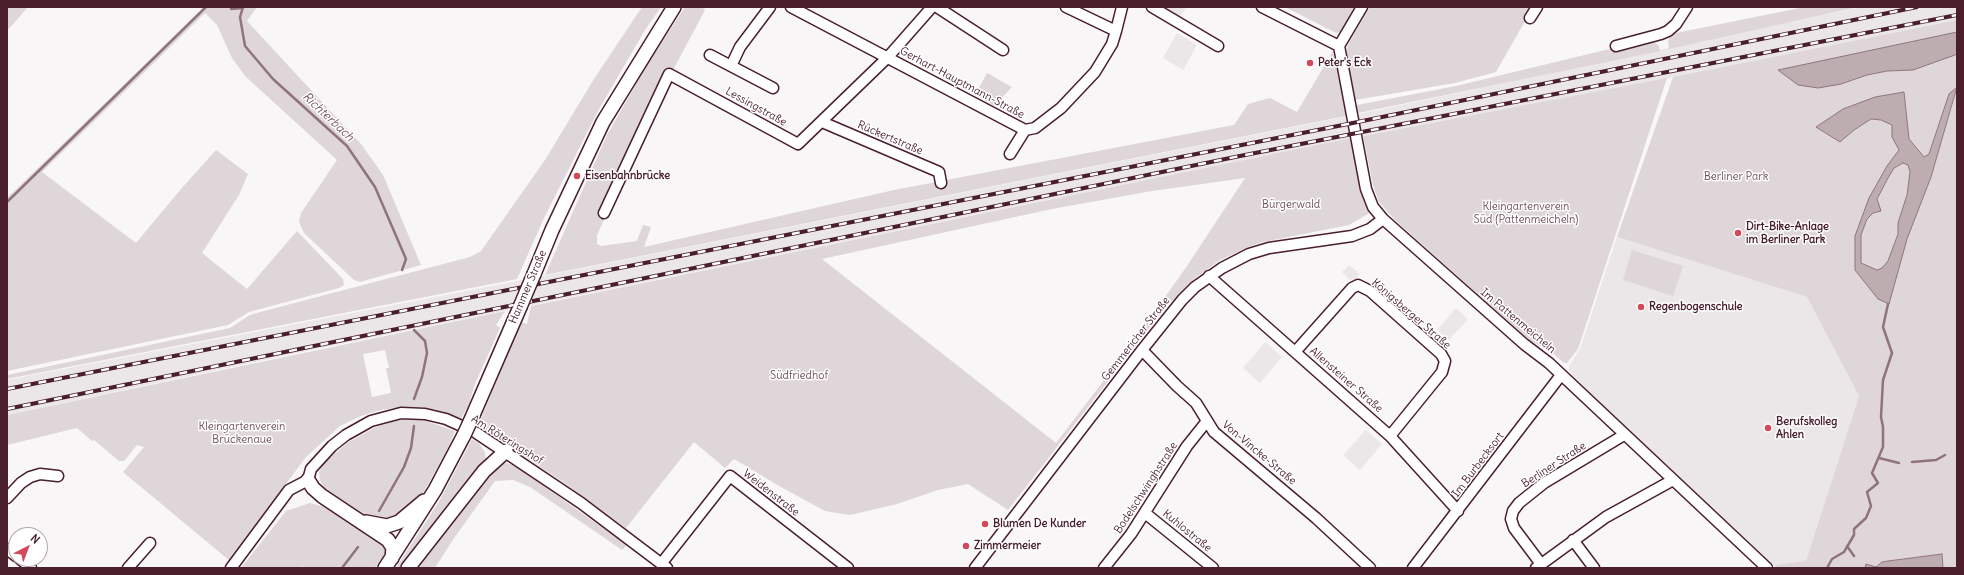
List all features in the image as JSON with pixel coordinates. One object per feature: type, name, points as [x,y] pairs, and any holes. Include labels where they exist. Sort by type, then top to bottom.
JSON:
[{"type":"main road","name":"Hammer Straße","points":[[389,563],[435,490],[464,435],[552,230],[603,122],[674,7]]},
{"type":"main road","points":[[408,568],[484,471],[506,451]]},
{"type":"main road","points":[[308,480],[313,488],[322,496],[362,521],[388,540],[393,548],[389,563]]},
{"type":"main road","points":[[362,521],[387,526],[399,522],[435,490]]},
{"type":"street","points":[[731,66],[740,47],[770,7]]},
{"type":"street","name":"Gerhart-Hauptmann-Straße","points":[[791,7],[1025,130],[1035,128],[1048,119],[1091,77],[1104,59],[1116,31],[1122,7]]},
{"type":"street","name":"Lessingstraße","points":[[604,213],[669,74],[798,144],[888,57],[932,7]]},
{"type":"street","points":[[936,7],[1003,50]]},
{"type":"street","points":[[1066,7],[1116,31]]},
{"type":"street","points":[[1152,7],[1218,46]]},
{"type":"street","points":[[1262,7],[1339,46],[1362,7]]},
{"type":"street","points":[[1530,18],[1537,7]]},
{"type":"street","points":[[1616,46],[1668,31],[1676,24],[1687,7]]},
{"type":"street","name":"Im Pattenmeicheln","points":[[1339,46],[1366,189],[1373,207],[1383,219],[1561,375],[1767,568]]},
{"type":"street","points":[[710,55],[773,88]]},
{"type":"street","name":"Rückertstraße","points":[[822,122],[939,172],[941,183]]},
{"type":"street","name":"Gerhart-Hauptmann-Straße","points":[[1010,154],[1025,130]]},
{"type":"street","name":"Gemmericher Straße","points":[[975,568],[1182,300],[1209,276],[1235,260],[1269,248],[1352,236],[1370,229],[1383,219]]},
{"type":"street","name":"Allensteiner Straße","points":[[1209,276],[1390,436],[1458,511]]},
{"type":"street","name":"Königsberger Straße","points":[[1295,352],[1352,288],[1358,285],[1370,291],[1441,354],[1445,361],[1444,369],[1390,436]]},
{"type":"street","name":"Von-Vincke-Straße","points":[[1142,350],[1196,403],[1202,410],[1214,432],[1316,518],[1370,568]]},
{"type":"street","name":"Im Burbecksort","points":[[1413,568],[1561,375]]},
{"type":"street","name":"Am Röteringshof","points":[[308,480],[311,469],[319,459],[346,435],[371,421],[401,413],[425,414],[446,419],[475,432],[506,451],[587,508],[664,566]]},
{"type":"street","name":"Bodelschwinghstraße","points":[[1104,568],[1145,513],[1187,446],[1207,421]]},
{"type":"street","name":"Berliner Straße","points":[[1624,435],[1544,483],[1519,503],[1512,511],[1511,520],[1514,528],[1538,566],[1606,518],[1673,480]]},
{"type":"street","points":[[7,498],[20,483],[30,477],[40,474],[58,476]]},
{"type":"street","name":"Weidenstraße","points":[[664,566],[730,476],[848,568]]},
{"type":"street","points":[[232,568],[289,490],[308,480]]},
{"type":"street","name":"Kuhlostraße","points":[[1145,513],[1213,568]]},
{"type":"street","points":[[1573,540],[1594,568]]},
{"type":"street","points":[[128,568],[150,543]]},
{"type":"shaded area","points":[[1163,7],[1185,7],[1186,8],[1180,17]]},
{"type":"shaded area","points":[[1861,7],[1957,7],[1957,20],[1670,78],[1351,138],[292,354],[7,415],[7,380],[543,276],[1359,114]]},
{"type":"shaded area","points":[[1957,32],[1957,53],[1955,55],[1913,70],[1887,71],[1867,75],[1841,84],[1818,88],[1798,85],[1778,70]]},
{"type":"shaded area","points":[[1177,33],[1197,45],[1183,70],[1163,58]]},
{"type":"shaded area","points":[[1957,87],[1931,177],[1907,239],[1889,304],[1878,299],[1855,270],[1855,236],[1869,198],[1887,166],[1899,150],[1892,137],[1892,125],[1881,120],[1871,119],[1854,130],[1840,142],[1816,127],[1843,109],[1875,97],[1904,92],[1909,139],[1924,157],[1929,154],[1949,94]],"holes":[[[1903,163],[1908,165],[1910,172],[1907,195],[1898,223],[1898,234],[1888,261],[1882,268],[1877,270],[1861,263],[1861,235],[1867,219],[1873,213],[1881,211],[1877,199],[1894,168]]]},
{"type":"shaded area","name":"Berufskolleg Ahlen","points":[[1617,237],[1807,297],[1859,396],[1806,561],[1774,565],[1580,384],[1569,371],[1569,366],[1580,349]]},
{"type":"shaded area","points":[[1349,265],[1360,274],[1355,279],[1350,280],[1342,272]]},
{"type":"shaded area","points":[[1456,308],[1468,319],[1449,340],[1437,330]]},
{"type":"shaded area","points":[[1265,342],[1282,357],[1260,383],[1243,368]]},
{"type":"shaded area","points":[[1366,430],[1382,444],[1360,470],[1343,455]]},
{"type":"shaded area","points":[[1942,554],[1943,568],[1865,568],[1866,564],[1876,567],[1882,562]]},
{"type":"green space","points":[[7,7],[28,7],[7,31]]},
{"type":"green space","points":[[204,7],[257,7],[247,21],[361,144],[383,175],[421,265],[360,282],[354,280],[304,233],[299,222],[301,213],[337,160],[245,76],[232,58],[217,25],[205,13],[42,172],[136,243],[216,150],[248,174],[239,195],[202,253],[247,289],[297,231],[343,279],[344,285],[339,288],[249,312],[228,325],[7,371],[7,198]]},
{"type":"green space","points":[[642,7],[661,7],[645,30],[599,109],[544,218],[517,279],[7,379],[7,375],[230,328],[250,315],[470,257],[481,251],[545,160],[594,79]]},
{"type":"green space","points":[[685,7],[702,7],[705,10],[672,72],[597,235],[597,244],[601,246],[637,241],[643,225],[651,227],[644,247],[894,190],[1234,125],[1248,104],[1270,98],[1297,112],[1333,51],[1346,116],[545,275],[607,135],[647,65]]},
{"type":"green space","points":[[1285,7],[1355,7],[1341,32],[1336,33]]},
{"type":"green space","points":[[1370,7],[1533,7],[1496,72],[1455,83],[1355,100],[1346,54],[1348,45]]},
{"type":"green space","points":[[1805,7],[1858,7],[1669,49],[1668,42],[1671,34]]},
{"type":"green space","name":"Berliner Park","points":[[1957,20],[1957,32],[1779,70],[1841,84],[1867,75],[1888,71],[1913,70],[1957,53],[1957,87],[1949,94],[1929,154],[1924,158],[1909,139],[1904,92],[1875,97],[1843,109],[1816,127],[1840,142],[1854,130],[1871,119],[1881,120],[1892,125],[1893,137],[1899,150],[1887,166],[1855,236],[1855,270],[1878,299],[1907,239],[1931,177],[1957,89],[1957,568],[1943,568],[1942,554],[1882,562],[1876,567],[1867,564],[1865,568],[1777,568],[1774,565],[1806,561],[1859,396],[1807,297],[1617,237],[1673,77]]},
{"type":"green space","points":[[1651,39],[1659,46],[1660,51],[1358,113],[1357,105],[1456,86]]},
{"type":"green space","points":[[987,73],[1012,87],[994,106],[975,95]]},
{"type":"green space","name":"Kleingartenverein Süd (Pattenmeicheln)","points":[[1667,78],[1578,349],[1567,363],[1564,363],[1548,349],[1530,341],[1395,220],[1379,202],[1373,185],[1363,136]]},
{"type":"green space","name":"Südfriedhof","points":[[1351,138],[1364,198],[1371,212],[1349,225],[1263,242],[1248,247],[1220,260],[1195,278],[1165,308],[1008,510],[968,484],[938,490],[897,504],[850,515],[825,511],[734,459],[725,468],[694,442],[626,528],[563,482],[478,426],[521,322],[527,324],[531,306]],"holes":[[[1245,178],[1187,266],[1134,341],[1056,443],[822,259],[1052,209],[1152,191]]]},
{"type":"green space","points":[[1903,163],[1908,165],[1910,172],[1907,195],[1898,223],[1898,234],[1888,261],[1882,268],[1877,270],[1861,263],[1861,235],[1867,219],[1878,206],[1877,199],[1888,178],[1894,168]]},
{"type":"green space","points":[[1632,250],[1683,266],[1673,296],[1623,280]]},
{"type":"green space","name":"Kleingartenverein Brückenaue","points":[[505,311],[496,325],[500,328],[474,386],[469,404],[461,419],[423,407],[405,407],[380,410],[361,416],[340,426],[305,458],[230,561],[123,472],[144,447],[137,445],[124,461],[119,461],[77,428],[7,445],[7,415]],"holes":[[[385,350],[389,368],[386,368],[391,393],[372,397],[363,354]]]},
{"type":"green space","points":[[397,420],[423,420],[455,431],[449,446],[421,497],[393,520],[384,521],[370,518],[324,487],[320,480],[319,472],[323,464],[347,443],[376,427]]},
{"type":"green space","points":[[472,439],[479,443],[485,453],[486,461],[404,568],[396,568],[440,500]]},
{"type":"green space","points":[[505,463],[514,465],[627,545],[622,550],[530,487],[513,480],[495,481],[452,541],[435,568],[416,568],[482,479],[499,464]]},
{"type":"green space","points":[[310,503],[321,506],[375,536],[386,547],[386,552],[375,568],[305,568],[302,566],[301,568],[241,568],[286,511]]},
{"type":"waterway","points":[[7,202],[206,7]]},
{"type":"waterway","name":"Richterbach","points":[[243,7],[240,17],[245,46],[273,79],[347,146],[375,187],[406,259],[402,270]]},
{"type":"waterway","points":[[231,9],[243,8]]},
{"type":"waterway","points":[[1827,568],[1832,559],[1844,552],[1854,535],[1854,529],[1866,518],[1871,506],[1867,492],[1878,483],[1872,473],[1883,447],[1883,427],[1881,417],[1883,380],[1892,353],[1883,327],[1888,304]]},
{"type":"waterway","name":"Richterbach","points":[[414,330],[425,341],[427,353],[422,377],[414,399]]},
{"type":"waterway","name":"Richterbach","points":[[379,511],[404,467],[411,448],[414,426]]},
{"type":"waterway","points":[[1912,462],[1936,460],[1945,455]]},
{"type":"waterway","points":[[1879,458],[1899,463]]},
{"type":"waterway","points":[[1847,546],[1854,556]]},
{"type":"waterway","name":"Richterbach","points":[[342,568],[358,547]]},
{"type":"railway","points":[[7,389],[1348,124],[1917,7]]},
{"type":"railway","points":[[7,409],[1240,156],[1957,15]]},
{"type":"place","name":"Peter's Eck","points":[[1310,63]]},
{"type":"place","name":"Eisenbahnbrücke","points":[[577,176]]},
{"type":"place","name":"Dirt-Bike-Anlage im Berliner Park","points":[[1738,233]]},
{"type":"place","name":"Regenbogenschule","points":[[1641,307]]},
{"type":"place","name":"Berufskolleg Ahlen","points":[[1768,428]]},
{"type":"place","name":"Blumen De Kunder","points":[[985,524]]},
{"type":"place","name":"Zimmermeier","points":[[966,546]]},
{"type":"park label","name":"Bürgerwald","points":[[1291,205]]}]
